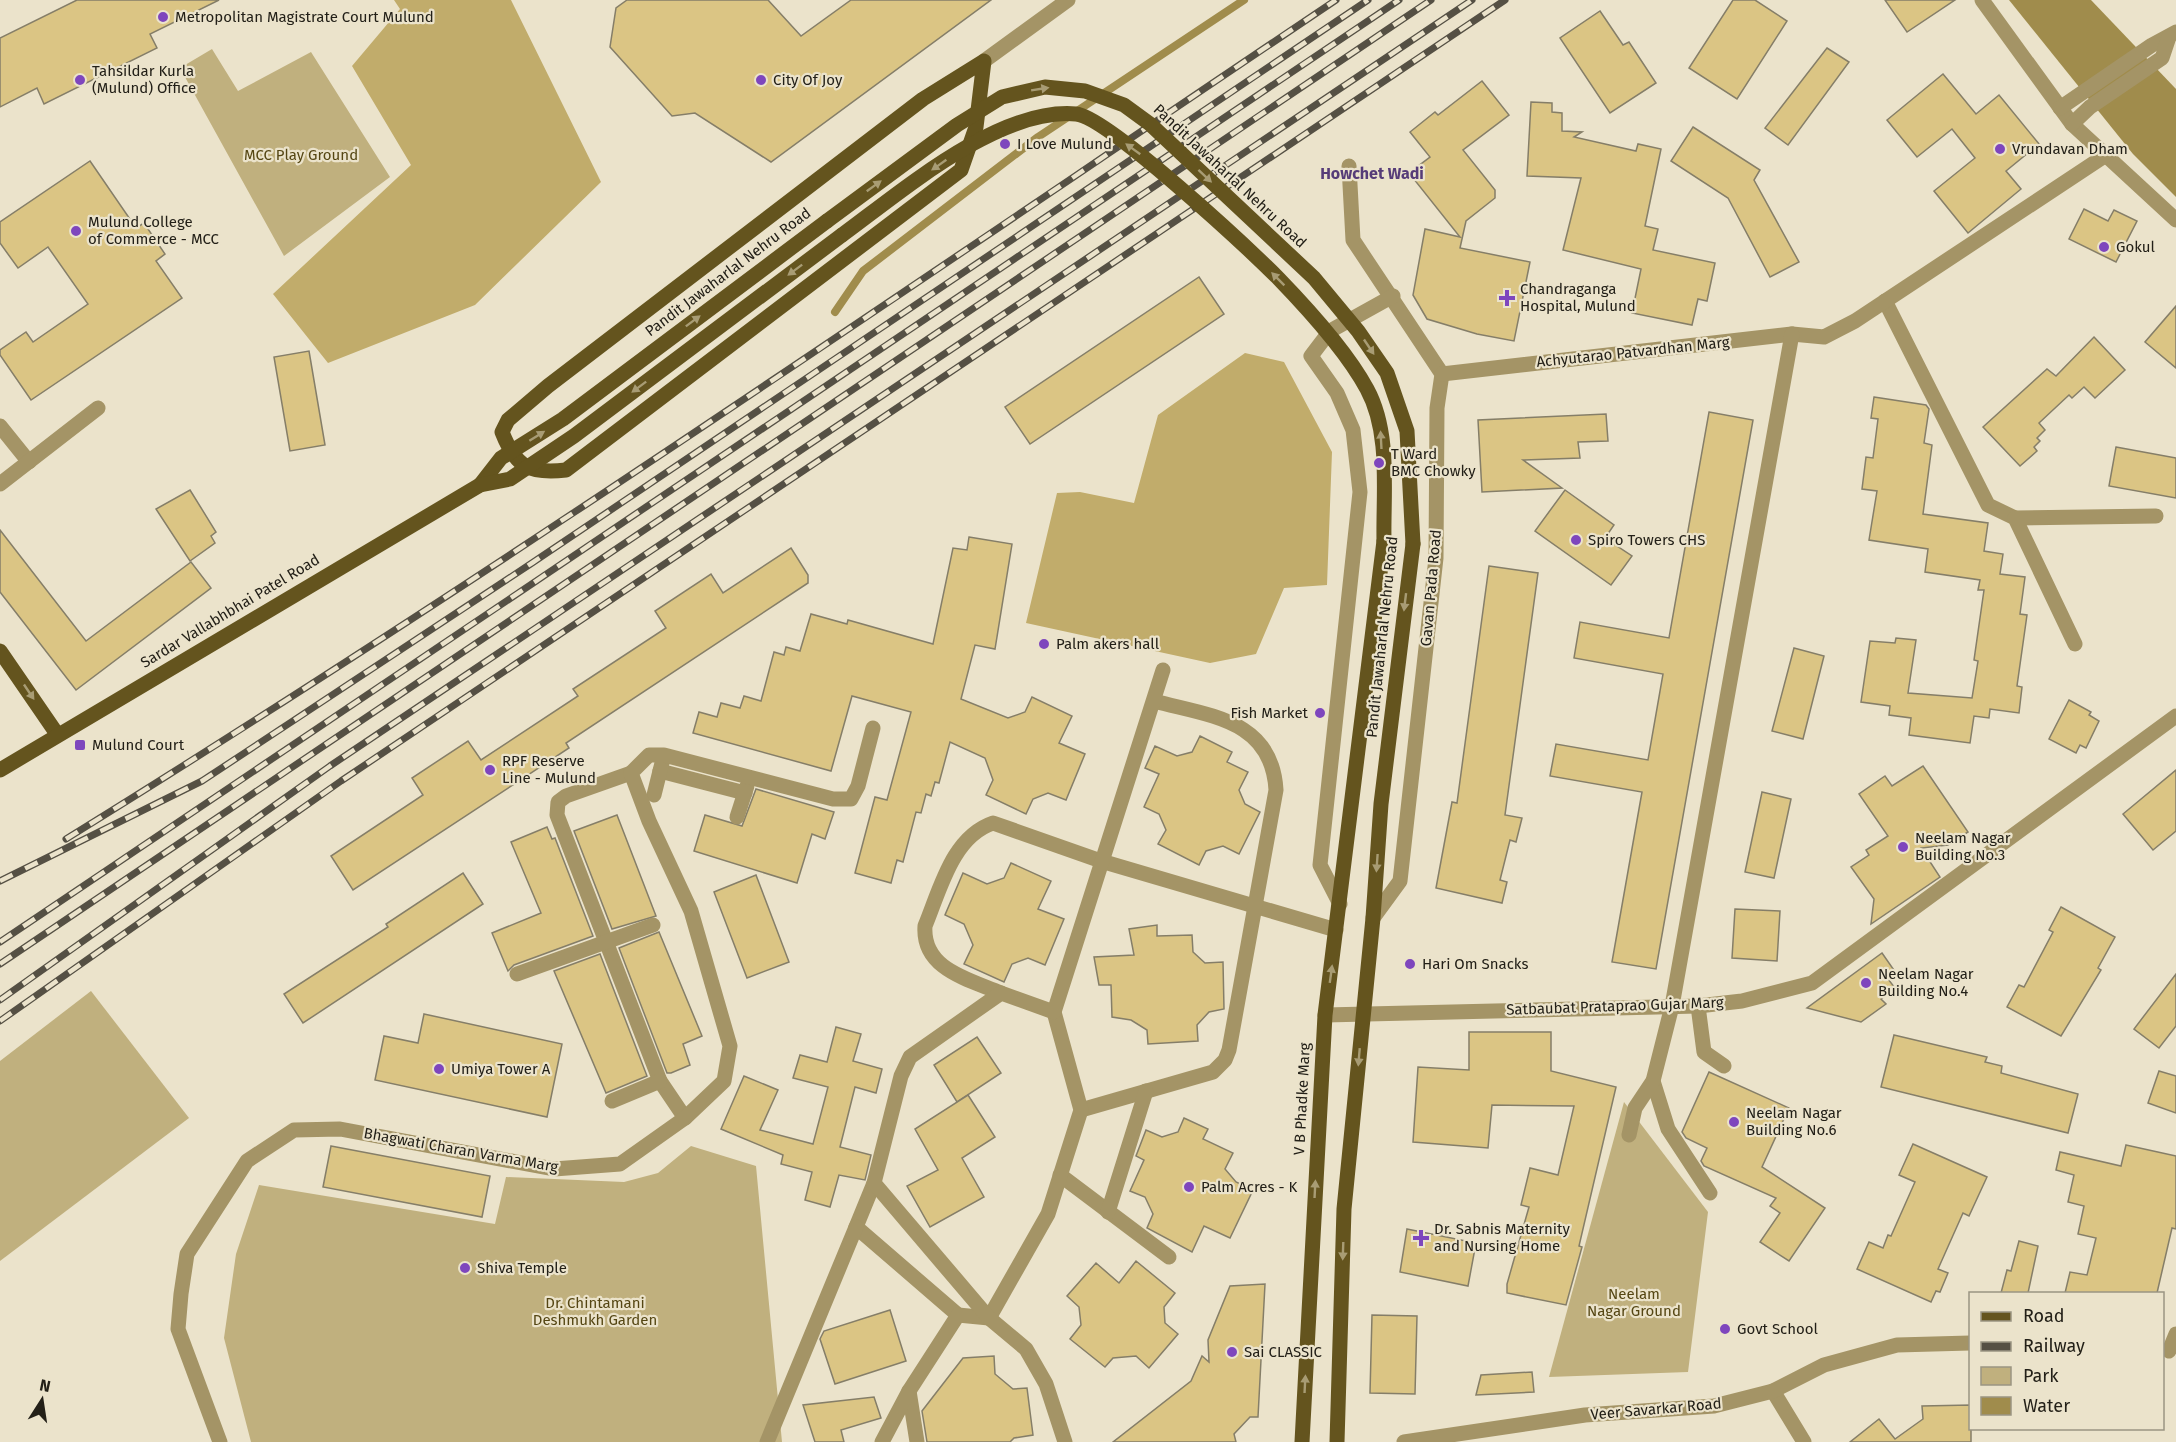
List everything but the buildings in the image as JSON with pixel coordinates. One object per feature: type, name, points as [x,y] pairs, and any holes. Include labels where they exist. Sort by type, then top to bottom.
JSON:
[{"type":"main road","points":[[984,61],[976,127],[961,170],[566,470],[540,473],[527,468],[510,453],[502,432],[508,420],[548,386],[923,99],[984,61]]},
{"type":"main road","name":"Pandit Jawaharlal Nehru Road","points":[[480,485],[501,458],[562,419],[827,220],[957,125],[1002,97],[1046,87],[1085,90],[1124,105],[1150,124],[1314,278],[1358,331],[1387,374],[1407,431],[1413,544],[1381,804],[1373,918]]},
{"type":"main road","name":"Pandit Jawaharlal Nehru Road","points":[[527,468],[574,436],[943,162],[994,132],[1036,118],[1077,114],[1107,130],[1141,155],[1279,279],[1337,347],[1368,389],[1382,432],[1384,541],[1353,796]]},
{"type":"main road","points":[[480,485],[510,479],[527,468]]},
{"type":"main road","name":"Sardar Vallabhbhai Patel Road","points":[[0,770],[57,734],[480,485]]},
{"type":"main road","points":[[0,651],[57,734]]},
{"type":"main road","name":"V B Phadke Marg","points":[[1302,1442],[1325,1015],[1353,796]]},
{"type":"main road","points":[[1337,1442],[1344,1209],[1373,918]]},
{"type":"street","points":[[984,61],[1068,0]]},
{"type":"street","points":[[1982,0],[2072,124],[2176,220]]},
{"type":"street","points":[[2060,108],[2152,45],[2172,34]]},
{"type":"street","points":[[2072,124],[2090,107],[2162,58],[2172,34]]},
{"type":"street","points":[[2106,155],[1885,301],[1988,506],[2016,518],[2156,516]]},
{"type":"street","points":[[1349,166],[1353,240],[1442,374]]},
{"type":"street","points":[[1340,904],[1320,865],[1360,492],[1353,430],[1337,393],[1311,356],[1330,331],[1392,296]]},
{"type":"street","name":"Achyutarao Patvardhan Marg","points":[[1442,374],[1792,334],[1824,337],[1855,321],[1885,301]]},
{"type":"street","points":[[1629,1135],[1635,1108],[1653,1081],[1672,1006],[1792,334]]},
{"type":"street","name":"Gavan Pada Road","points":[[1373,918],[1400,881],[1436,558],[1437,408],[1442,374]]},
{"type":"street","points":[[0,484],[98,408]]},
{"type":"street","points":[[0,426],[29,462]]},
{"type":"street","points":[[2016,518],[2075,644]]},
{"type":"street","points":[[989,1318],[1038,1235],[1081,1110],[1054,1012],[1164,670]]},
{"type":"street","points":[[1081,1110],[1213,1072],[1225,1060],[1229,1050],[1276,790],[1275,773],[1268,757],[1258,741],[1247,730],[1233,722],[1154,701]]},
{"type":"street","name":"Satbaubat Prataprao Gujar Marg","points":[[1325,1015],[1698,1006],[1742,1001],[1812,983],[2176,717]]},
{"type":"street","points":[[685,1118],[660,1081],[557,810],[558,802],[566,796],[631,773],[649,755],[664,755],[833,799],[851,799],[858,786],[873,728]]},
{"type":"street","points":[[654,795],[664,755]]},
{"type":"street","points":[[660,771],[745,793]]},
{"type":"street","name":"Bhagwati Charan Varma Marg","points":[[220,1442],[178,1329],[181,1294],[188,1254],[247,1161],[294,1130],[340,1129],[554,1169],[620,1164],[685,1118],[724,1082],[730,1046],[691,911],[649,821],[631,773]]},
{"type":"street","points":[[738,817],[749,777]]},
{"type":"street","points":[[1054,1012],[947,970],[932,957],[924,939],[925,926],[955,855],[980,828],[993,823],[1101,861],[1336,930]]},
{"type":"street","points":[[517,974],[653,925]]},
{"type":"street","points":[[767,1442],[874,1184],[901,1076],[910,1057],[1001,993]]},
{"type":"street","points":[[1698,1006],[1704,1052],[1724,1066]]},
{"type":"street","points":[[612,1101],[660,1081]]},
{"type":"street","points":[[1653,1081],[1668,1128],[1710,1193]]},
{"type":"street","points":[[1108,1212],[1146,1091]]},
{"type":"street","points":[[1060,1175],[1169,1257]]},
{"type":"street","points":[[874,1184],[989,1318],[1026,1349],[1046,1384],[1065,1442]]},
{"type":"street","points":[[856,1227],[958,1315],[989,1318]]},
{"type":"street","points":[[882,1442],[909,1391],[958,1315]]},
{"type":"street","points":[[2169,1351],[2176,1334]]},
{"type":"street","name":"Veer Savarkar Road","points":[[1404,1442],[1585,1415],[1714,1406],[1773,1391],[1824,1365],[1897,1345],[1969,1343]]},
{"type":"street","points":[[909,1391],[917,1442]]},
{"type":"street","points":[[1773,1391],[1804,1442]]},
{"type":"green space","name":"MCC Play Ground","points":[[212,49],[238,91],[311,52],[390,177],[284,256],[180,68]]},
{"type":"green space","points":[[91,991],[189,1118],[0,1261],[0,1061]]},
{"type":"green space","name":"Neelam Nagar Ground","points":[[1624,1102],[1708,1212],[1688,1372],[1549,1377]]},
{"type":"green space","name":"Dr. Chintamani Deshmukh Garden","points":[[691,1146],[756,1166],[782,1442],[251,1442],[224,1338],[236,1254],[259,1185],[495,1224],[506,1177],[624,1182],[658,1173]]},
{"type":"shaded area","points":[[394,0],[511,0],[601,182],[475,305],[328,363],[273,294],[411,165],[352,66],[400,9]]},
{"type":"shaded area","points":[[1245,353],[1284,362],[1332,452],[1327,585],[1284,588],[1256,654],[1210,663],[1026,623],[1057,493],[1080,492],[1134,503],[1158,415]]},
{"type":"water","points":[[2009,0],[2091,0],[2176,89],[2176,197],[2133,154]]},
{"type":"waterway","points":[[835,312],[863,271],[1038,137],[1244,0]]},
{"type":"railway","points":[[66,839],[227,738],[546,531],[1336,0]]},
{"type":"railway","points":[[0,881],[202,781],[532,563],[1368,0]]},
{"type":"railway","points":[[0,942],[1399,0]]},
{"type":"railway","points":[[0,964],[1431,0]]},
{"type":"railway","points":[[0,1000],[330,766],[1472,0]]},
{"type":"railway","points":[[0,1021],[341,781],[1505,0]]},
{"type":"place","name":"Metropolitan Magistrate Court Mulund","points":[[163,17]]},
{"type":"place","name":"Tahsildar Kurla (Mulund) Office","points":[[80,80]]},
{"type":"place","name":"City Of Joy","points":[[761,80]]},
{"type":"place","name":"I Love Mulund","points":[[1005,144]]},
{"type":"place","name":"Vrundavan Dham","points":[[2000,149]]},
{"type":"place","name":"Mulund College of Commerce - MCC","points":[[76,231]]},
{"type":"place","name":"Gokul","points":[[2104,247]]},
{"type":"place","name":"Chandraganga Hospital, Mulund","points":[[1507,298]]},
{"type":"place","name":"T Ward BMC Chowky","points":[[1379,463]]},
{"type":"place","name":"Spiro Towers CHS","points":[[1576,540]]},
{"type":"place","name":"Palm akers hall","points":[[1044,644]]},
{"type":"place","name":"Fish Market","points":[[1320,713]]},
{"type":"place","name":"Mulund Court","points":[[80,745]]},
{"type":"place","name":"RPF Reserve Line - Mulund","points":[[490,770]]},
{"type":"place","name":"Neelam Nagar Building No.3","points":[[1903,847]]},
{"type":"place","name":"Hari Om Snacks","points":[[1410,964]]},
{"type":"place","name":"Neelam Nagar Building No.4","points":[[1866,983]]},
{"type":"place","name":"Umiya Tower A","points":[[439,1069]]},
{"type":"place","name":"Neelam Nagar Building No.6","points":[[1734,1122]]},
{"type":"place","name":"Palm Acres - K","points":[[1189,1187]]},
{"type":"place","name":"Dr. Sabnis Maternity and Nursing Home","points":[[1421,1238]]},
{"type":"place","name":"Shiva Temple","points":[[465,1268]]},
{"type":"place","name":"Govt School","points":[[1725,1329]]},
{"type":"place","name":"Sai CLASSIC","points":[[1232,1352]]},
{"type":"district","name":"Howchet Wadi","points":[[1372,173]]}]
